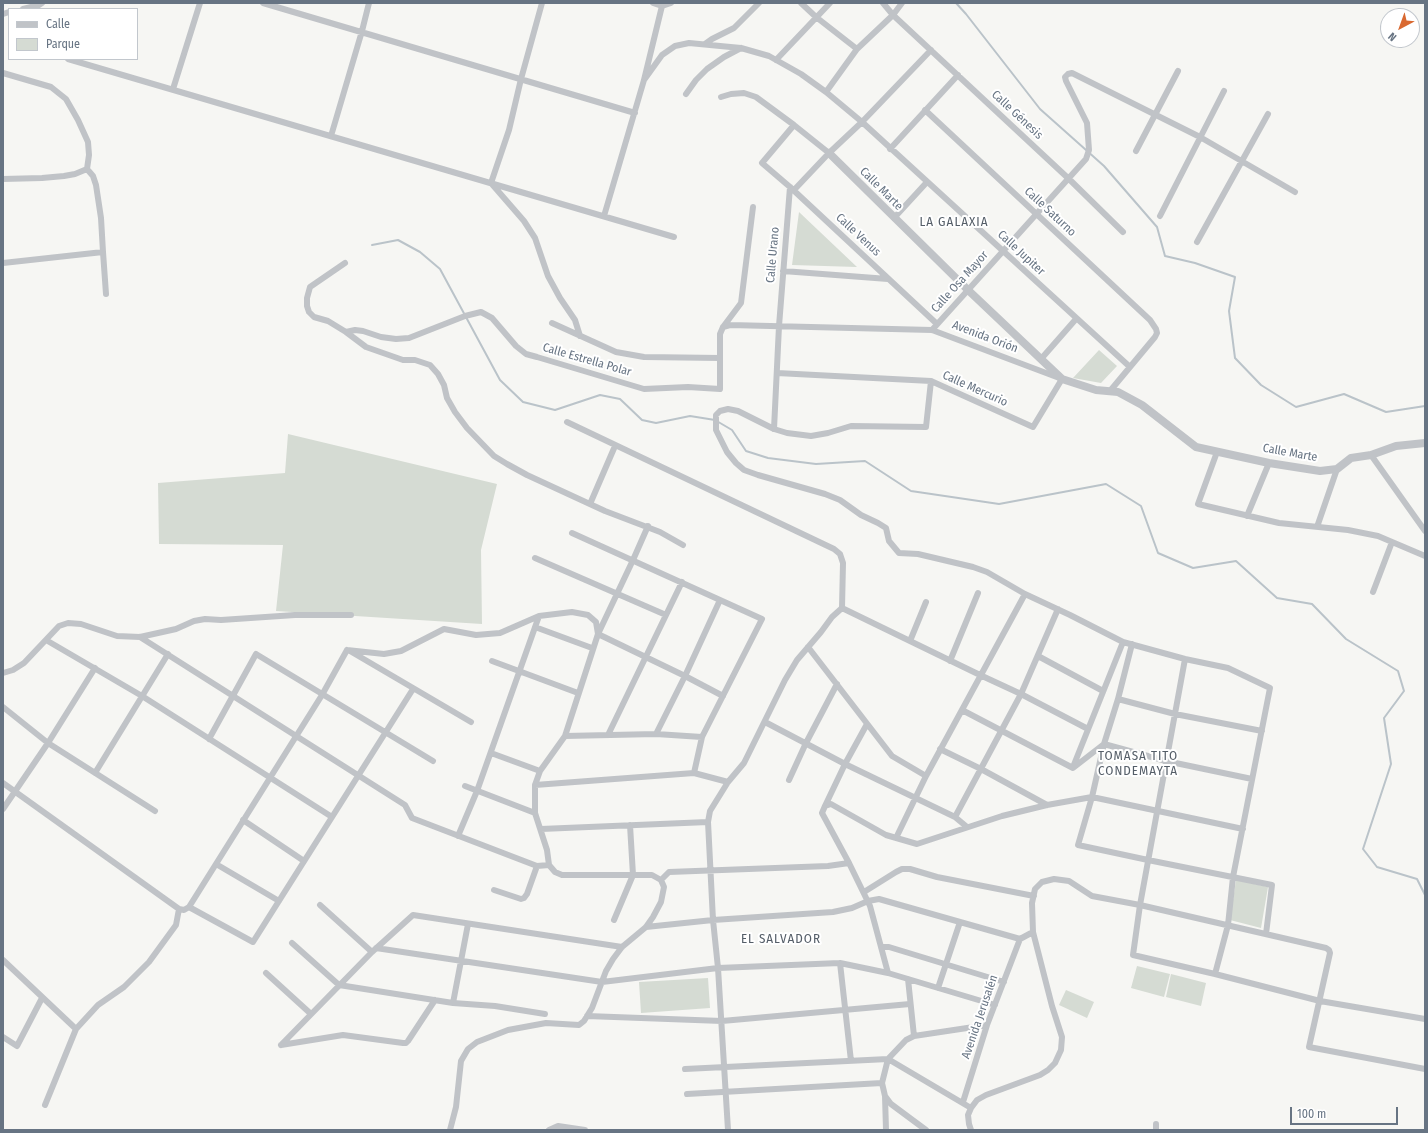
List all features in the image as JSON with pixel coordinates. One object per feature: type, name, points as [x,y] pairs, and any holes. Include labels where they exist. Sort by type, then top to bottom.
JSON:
[{"type":"street","points":[[27,8],[42,3]]},
{"type":"street","points":[[173,89],[200,3]]},
{"type":"street","points":[[263,3],[362,31],[634,113]]},
{"type":"street","points":[[330,136],[369,3]]},
{"type":"street","points":[[491,183],[509,130],[521,79],[542,3]]},
{"type":"street","points":[[653,3],[662,6],[671,3]]},
{"type":"street","points":[[705,44],[734,28],[759,3]]},
{"type":"street","points":[[801,3],[816,17],[858,49]]},
{"type":"street","points":[[776,60],[830,3]]},
{"type":"street","name":"Calle Génesis","points":[[884,3],[893,15],[1124,232]]},
{"type":"street","points":[[826,92],[858,49],[893,15],[902,3]]},
{"type":"street","points":[[604,216],[644,80],[662,6]]},
{"type":"street","name":"Calle Jupiter","points":[[644,80],[662,55],[676,46],[689,43],[741,48],[769,56],[801,74],[826,92],[862,122],[1130,367]]},
{"type":"street","points":[[686,94],[696,80],[707,69],[724,57],[741,48]]},
{"type":"street","points":[[792,189],[862,122],[931,50]]},
{"type":"street","points":[[72,60],[674,236]]},
{"type":"street","points":[[1136,151],[1178,71]]},
{"type":"street","points":[[3,73],[51,87],[66,99],[78,120],[88,142],[89,155],[87,169],[93,176],[96,185],[101,218],[106,294]]},
{"type":"street","name":"Calle Osa Mayor","points":[[932,330],[1086,159],[1089,150],[1087,123],[1066,81],[1065,77],[1068,74],[1072,73],[1155,114]]},
{"type":"street","points":[[890,148],[958,75]]},
{"type":"street","points":[[1160,216],[1224,91]]},
{"type":"street","name":"Calle Marte","points":[[721,97],[731,94],[744,93],[756,98],[794,126],[828,154],[1062,379]]},
{"type":"street","name":"Calle Saturno","points":[[925,110],[1150,320],[1157,333],[1130,367]]},
{"type":"street","points":[[1155,114],[1200,137],[1295,192]]},
{"type":"street","points":[[1197,242],[1243,162],[1268,114]]},
{"type":"street","name":"Calle Venus","points":[[794,126],[762,163],[937,324]]},
{"type":"street","points":[[3,179],[64,176],[75,174],[87,169]]},
{"type":"street","points":[[894,218],[927,182]]},
{"type":"street","points":[[491,183],[524,221],[535,238],[548,276],[574,320],[580,336]]},
{"type":"street","name":"Calle Urano","points":[[774,429],[783,271],[792,189]]},
{"type":"street","points":[[552,323],[616,352],[634,356],[720,358],[720,334],[741,303],[753,207]]},
{"type":"street","points":[[3,263],[103,252]]},
{"type":"street","points":[[346,263],[310,286],[307,306],[309,312],[314,317],[328,321],[346,332],[366,348],[403,360],[415,360],[430,365],[438,374],[444,385],[447,398],[455,412],[467,428],[494,456],[526,475],[590,504],[648,526],[683,545]]},
{"type":"street","points":[[783,271],[888,279]]},
{"type":"street","name":"Calle Estrella Polar","points":[[346,332],[355,330],[381,337],[396,339],[409,338],[465,316],[481,312],[492,318],[516,346],[526,354],[644,389],[688,387],[720,389],[720,358]]},
{"type":"street","points":[[1041,359],[1076,319]]},
{"type":"street","name":"Avenida Orión","points":[[723,328],[730,325],[932,330],[1062,379],[1096,390],[1118,392],[1142,405],[1196,446],[1217,452]]},
{"type":"street","points":[[1110,391],[1130,367]]},
{"type":"street","name":"Calle Mercurio","points":[[777,373],[931,381],[1033,427],[1062,379]]},
{"type":"street","points":[[931,381],[926,427],[851,426],[828,433],[811,436],[787,433],[774,429],[738,411],[728,409],[716,415],[716,430],[727,452],[744,470],[825,494],[840,500],[861,515],[886,528],[889,542],[899,553],[918,554],[973,567],[986,572],[1025,594],[1123,642],[1185,659],[1228,668],[1270,688],[1233,877],[1228,925],[1215,974]]},
{"type":"street","points":[[567,422],[834,550],[840,554],[843,563],[842,608],[832,617],[797,660],[785,680],[744,763],[728,782],[710,811],[708,822],[713,920],[722,1021],[728,1130]]},
{"type":"street","points":[[1316,527],[1337,469],[1351,458],[1371,455],[1396,446],[1425,443]]},
{"type":"street","points":[[590,504],[616,446]]},
{"type":"street","points":[[1217,452],[1198,504],[1279,523],[1348,530],[1378,536],[1425,556]]},
{"type":"street","name":"Calle Marte","points":[[1217,452],[1320,471],[1337,469]]},
{"type":"street","points":[[1371,455],[1425,531]]},
{"type":"street","points":[[1247,516],[1269,462]]},
{"type":"street","points":[[450,1130],[456,1107],[461,1061],[468,1049],[477,1042],[508,1030],[546,1023],[579,1025],[584,1021],[592,1008],[606,971],[622,947],[646,927],[661,902],[664,887],[661,880],[652,874],[562,875],[555,872],[549,865],[547,850],[535,812],[536,785],[540,771],[564,736],[592,648],[648,526]]},
{"type":"street","points":[[572,533],[762,619],[702,737],[694,773]]},
{"type":"street","points":[[1373,592],[1392,542]]},
{"type":"street","points":[[535,558],[666,615]]},
{"type":"street","points":[[608,735],[682,582]]},
{"type":"street","points":[[950,661],[978,593]]},
{"type":"street","points":[[896,838],[926,776],[1025,594]]},
{"type":"street","points":[[656,734],[720,600]]},
{"type":"street","points":[[910,641],[926,602]]},
{"type":"street","points":[[842,608],[1021,694],[1088,729]]},
{"type":"street","points":[[955,817],[1021,694],[1058,609]]},
{"type":"street","points":[[347,650],[384,654],[400,651],[444,629],[476,634],[500,633],[538,616],[572,612],[588,615],[596,622],[598,634]]},
{"type":"street","points":[[3,673],[13,670],[24,663],[58,626],[68,623],[81,624],[117,636],[140,637],[176,629],[194,621],[206,619],[295,615],[351,615]]},
{"type":"street","points":[[458,836],[478,791],[538,616]]},
{"type":"street","points":[[535,627],[592,648]]},
{"type":"street","points":[[598,634],[723,696]]},
{"type":"street","points":[[140,637],[405,805],[412,818],[537,866],[549,865]]},
{"type":"street","points":[[46,640],[142,696],[332,817]]},
{"type":"street","points":[[1073,768],[1123,642]]},
{"type":"street","points":[[1132,644],[1078,845],[1272,885],[1266,934]]},
{"type":"street","points":[[808,646],[892,756],[926,776]]},
{"type":"street","points":[[347,650],[471,722]]},
{"type":"street","points":[[3,783],[179,909],[184,910],[189,908],[322,694],[347,650]]},
{"type":"street","points":[[95,773],[168,654]]},
{"type":"street","points":[[209,739],[256,654],[433,761]]},
{"type":"street","points":[[1038,656],[1103,691]]},
{"type":"street","points":[[1185,659],[1140,905],[1133,955],[1320,1001],[1425,1019]]},
{"type":"street","points":[[492,661],[578,692]]},
{"type":"street","points":[[3,809],[48,743],[95,668]]},
{"type":"street","points":[[789,780],[806,743],[837,684]]},
{"type":"street","points":[[189,908],[253,942],[412,688]]},
{"type":"street","points":[[1118,699],[1175,714],[1262,731]]},
{"type":"street","points":[[3,707],[48,743],[155,811]]},
{"type":"street","points":[[962,710],[1073,768]]},
{"type":"street","points":[[765,722],[845,764],[955,817],[966,827]]},
{"type":"street","points":[[867,724],[845,764],[822,813],[850,863],[868,901],[888,973]]},
{"type":"street","points":[[564,736],[656,734],[702,737]]},
{"type":"street","points":[[1104,744],[1166,760],[1252,779]]},
{"type":"street","points":[[1073,768],[1104,744]]},
{"type":"street","points":[[940,750],[981,769],[1047,805]]},
{"type":"street","points":[[491,753],[540,771]]},
{"type":"street","points":[[536,785],[694,773],[728,782]]},
{"type":"street","points":[[465,786],[535,812]]},
{"type":"street","points":[[825,806],[830,804],[886,835],[917,844],[1002,816],[1047,805],[1092,797],[1243,829]]},
{"type":"street","points":[[243,820],[304,861]]},
{"type":"street","points":[[541,829],[708,822]]},
{"type":"street","points":[[614,920],[632,874],[630,826]]},
{"type":"street","points":[[661,880],[669,872],[828,866],[850,863]]},
{"type":"street","points":[[216,864],[279,901]]},
{"type":"street","points":[[494,890],[521,899],[524,898],[527,894],[537,866]]},
{"type":"street","points":[[864,892],[896,872],[902,869],[910,869],[937,877],[1034,896]]},
{"type":"street","points":[[971,1130],[968,1115],[977,1100],[986,1095],[1044,1073],[1055,1063],[1061,1050],[1062,1036],[1052,1006],[1033,932],[1032,904],[1035,889],[1042,882],[1054,878],[1069,881],[1092,896],[1140,905],[1326,948],[1330,953],[1309,1047],[1425,1069]]},
{"type":"street","points":[[646,927],[713,920],[833,912],[852,908],[868,901],[879,899],[1020,939],[1033,932]]},
{"type":"street","points":[[320,904],[374,950],[602,982],[718,968],[840,963],[888,973],[995,1005]]},
{"type":"street","points":[[46,1105],[76,1029],[98,1005],[124,987],[149,962],[176,925],[179,909]]},
{"type":"street","points":[[435,1000],[406,1043],[343,1035],[281,1045],[374,950],[413,915],[622,947]]},
{"type":"street","points":[[938,988],[960,922]]},
{"type":"street","points":[[453,1003],[468,924]]},
{"type":"street","name":"Avenida Jerusalén","points":[[963,1102],[987,1025],[1020,939]]},
{"type":"street","points":[[292,943],[339,985],[453,1003],[494,1006],[545,1014]]},
{"type":"street","points":[[881,947],[889,947],[1004,982]]},
{"type":"street","points":[[3,960],[76,1029]]},
{"type":"street","points":[[840,963],[851,1061]]},
{"type":"street","points":[[266,973],[311,1014]]},
{"type":"street","points":[[908,979],[914,1036]]},
{"type":"street","points":[[3,1037],[17,1046],[42,998]]},
{"type":"street","points":[[587,1016],[722,1021],[910,1004]]},
{"type":"street","points":[[886,1130],[885,1096],[882,1083],[888,1059],[906,1040],[914,1036],[987,1025]]},
{"type":"street","points":[[686,1069],[888,1059],[971,1108]]},
{"type":"street","points":[[687,1094],[882,1083]]},
{"type":"street","points":[[885,1096],[891,1104],[926,1130]]},
{"type":"street","points":[[549,1130],[558,1126],[584,1130]]},
{"type":"green space","points":[[799,212],[857,267],[792,265]]},
{"type":"green space","points":[[1099,350],[1117,366],[1101,383],[1073,378]]},
{"type":"green space","points":[[288,434],[497,484],[481,550],[482,624],[276,611],[283,545],[159,544],[158,483],[285,473]]},
{"type":"green space","points":[[1236,880],[1268,887],[1261,928],[1230,920]]},
{"type":"green space","points":[[1137,966],[1170,974],[1164,997],[1131,988]]},
{"type":"green space","points":[[1171,974],[1206,983],[1201,1006],[1166,997]]},
{"type":"green space","points":[[708,978],[710,1008],[641,1013],[639,982]]},
{"type":"green space","points":[[1066,990],[1094,1002],[1087,1018],[1059,1005]]},
{"type":"waterway","points":[[956,3],[1040,109],[1104,166],[1157,227],[1165,256],[1195,263],[1235,277],[1229,311],[1235,358],[1261,385],[1296,407],[1344,394],[1386,412],[1425,406]]},
{"type":"waterway","points":[[372,245],[398,240],[420,252],[440,269],[500,380],[523,402],[555,410],[600,395],[620,399],[642,420],[656,423],[690,416],[715,420],[732,430],[746,451],[768,458],[816,464],[865,461],[911,491],[999,504],[1106,484],[1141,506],[1158,553],[1193,568],[1236,561],[1277,598],[1312,604],[1346,639],[1398,671],[1404,691],[1384,718],[1391,764],[1363,849],[1377,867],[1417,879],[1425,895]]},
{"type":"district","name":"LA GALAXIA","points":[[954,222]]},
{"type":"district","name":"TOMASA TITO CONDEMAYTA","points":[[1138,764]]},
{"type":"district","name":"EL SALVADOR","points":[[781,939]]}]
